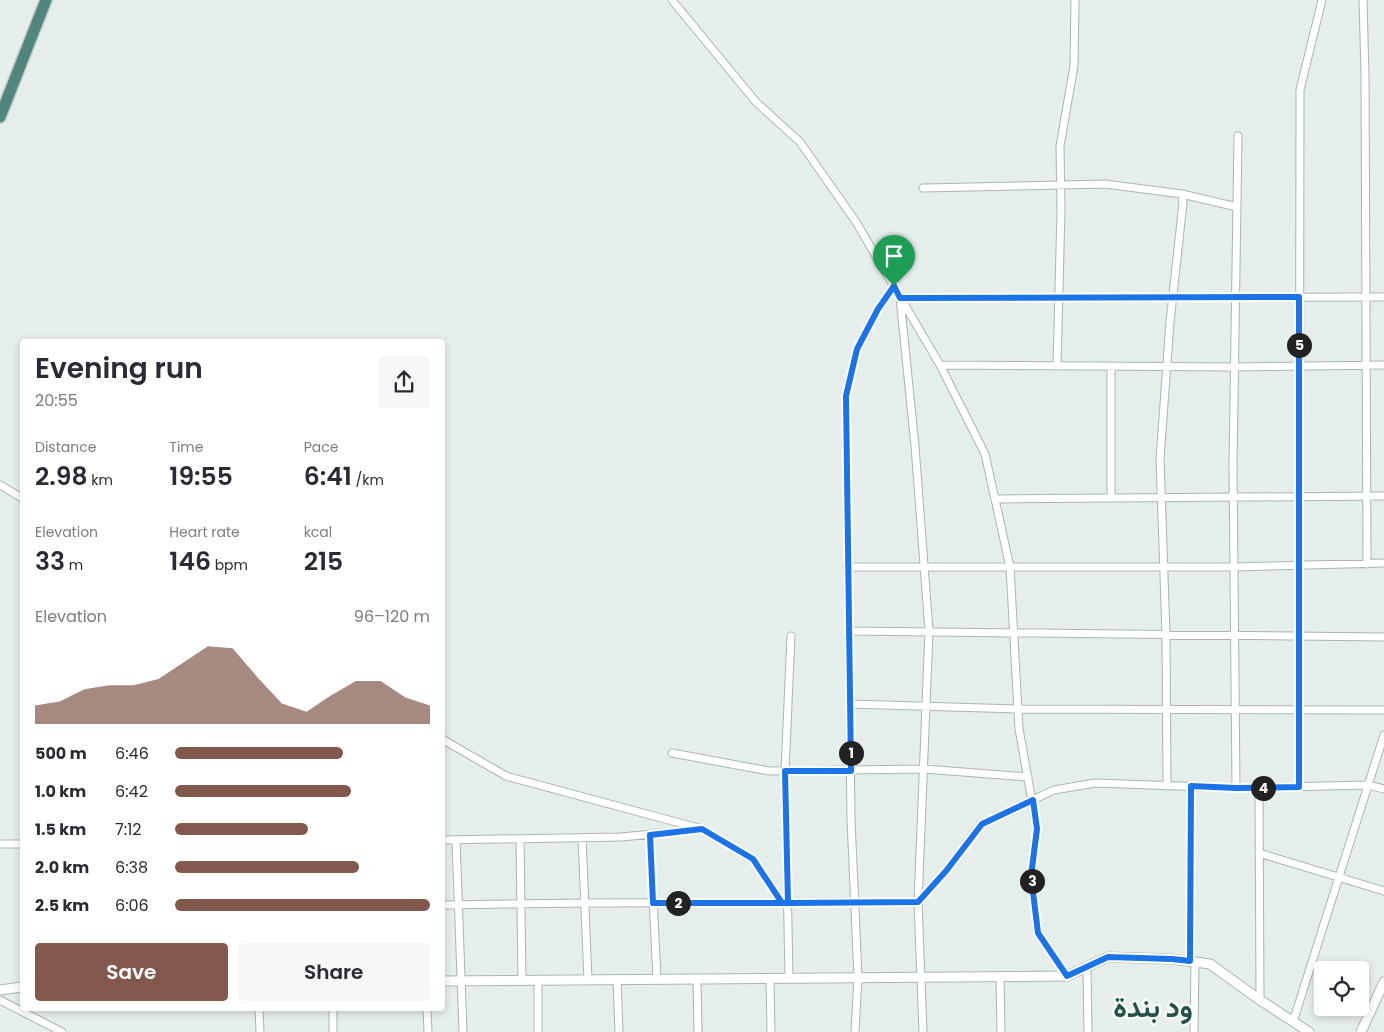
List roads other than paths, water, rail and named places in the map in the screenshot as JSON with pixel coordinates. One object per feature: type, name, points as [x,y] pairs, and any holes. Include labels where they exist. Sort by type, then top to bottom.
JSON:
[{"type":"highway","points":[[0,116],[46,0]]},
{"type":"street","points":[[672,0],[756,102],[800,142],[856,222],[940,365],[985,454],[1010,567],[1019,729],[1037,829],[1031,876],[1038,933],[1067,976]]},
{"type":"street","points":[[1057,366],[1060,146],[1074,66],[1075,0]]},
{"type":"street","points":[[1299,787],[1300,90],[1322,0]]},
{"type":"street","points":[[1363,0],[1367,564]]},
{"type":"street","points":[[1236,788],[1233,497],[1238,136]]},
{"type":"street","points":[[922,188],[1106,184],[1182,194],[1237,207]]},
{"type":"street","points":[[1167,786],[1166,634],[1160,459],[1172,297],[1184,203],[1182,194]]},
{"type":"street","points":[[855,1032],[858,978],[851,771],[846,396],[857,349],[878,309],[894,286]]},
{"type":"street","points":[[900,298],[1384,297]]},
{"type":"street","points":[[900,298],[915,446],[929,632],[918,902],[923,1032]]},
{"type":"street","points":[[940,365],[1166,367],[1384,365]]},
{"type":"street","points":[[1111,366],[1111,498]]},
{"type":"street","points":[[0,485],[20,497]]},
{"type":"street","points":[[995,499],[1384,496]]},
{"type":"street","points":[[847,567],[1234,567],[1384,563]]},
{"type":"street","points":[[849,630],[1384,637]]},
{"type":"street","points":[[789,978],[785,903],[785,771],[790,636]]},
{"type":"street","points":[[850,704],[1018,709],[1384,710]]},
{"type":"street","points":[[1293,1022],[1384,735]]},
{"type":"street","points":[[445,741],[506,776],[702,829],[753,859],[785,903]]},
{"type":"street","points":[[672,753],[769,771],[924,769],[1028,777]]},
{"type":"street","points":[[445,905],[918,902],[946,871],[982,824],[1054,790],[1095,783],[1236,788],[1369,785],[1384,789]]},
{"type":"street","points":[[1191,786],[1194,1032]]},
{"type":"street","points":[[1259,788],[1260,1000]]},
{"type":"street","points":[[445,840],[621,838],[702,829]]},
{"type":"street","points":[[650,835],[657,979]]},
{"type":"street","points":[[582,838],[588,980]]},
{"type":"street","points":[[520,839],[522,980]]},
{"type":"street","points":[[456,840],[463,1032]]},
{"type":"street","points":[[0,844],[20,844]]},
{"type":"street","points":[[1259,853],[1384,891]]},
{"type":"street","points":[[445,981],[1067,976],[1108,957],[1172,959],[1210,964],[1309,1032]]},
{"type":"street","points":[[1087,967],[1088,1032]]},
{"type":"street","points":[[1000,976],[1000,1032]]},
{"type":"street","points":[[770,978],[770,1032]]},
{"type":"street","points":[[617,979],[619,1032]]},
{"type":"street","points":[[697,979],[698,1032]]},
{"type":"street","points":[[538,980],[538,1032]]},
{"type":"street","points":[[1361,1032],[1380,999],[1384,982]]},
{"type":"street","points":[[0,990],[20,987]]},
{"type":"street","points":[[0,1000],[20,1010]]},
{"type":"street","points":[[21,1011],[62,1032]]},
{"type":"street","points":[[259,1011],[260,1032]]},
{"type":"street","points":[[333,1011],[333,1032]]},
{"type":"street","points":[[427,1011],[428,1032]]},
{"type":"district","name":"ود بندة","points":[[1153,1007]]}]
